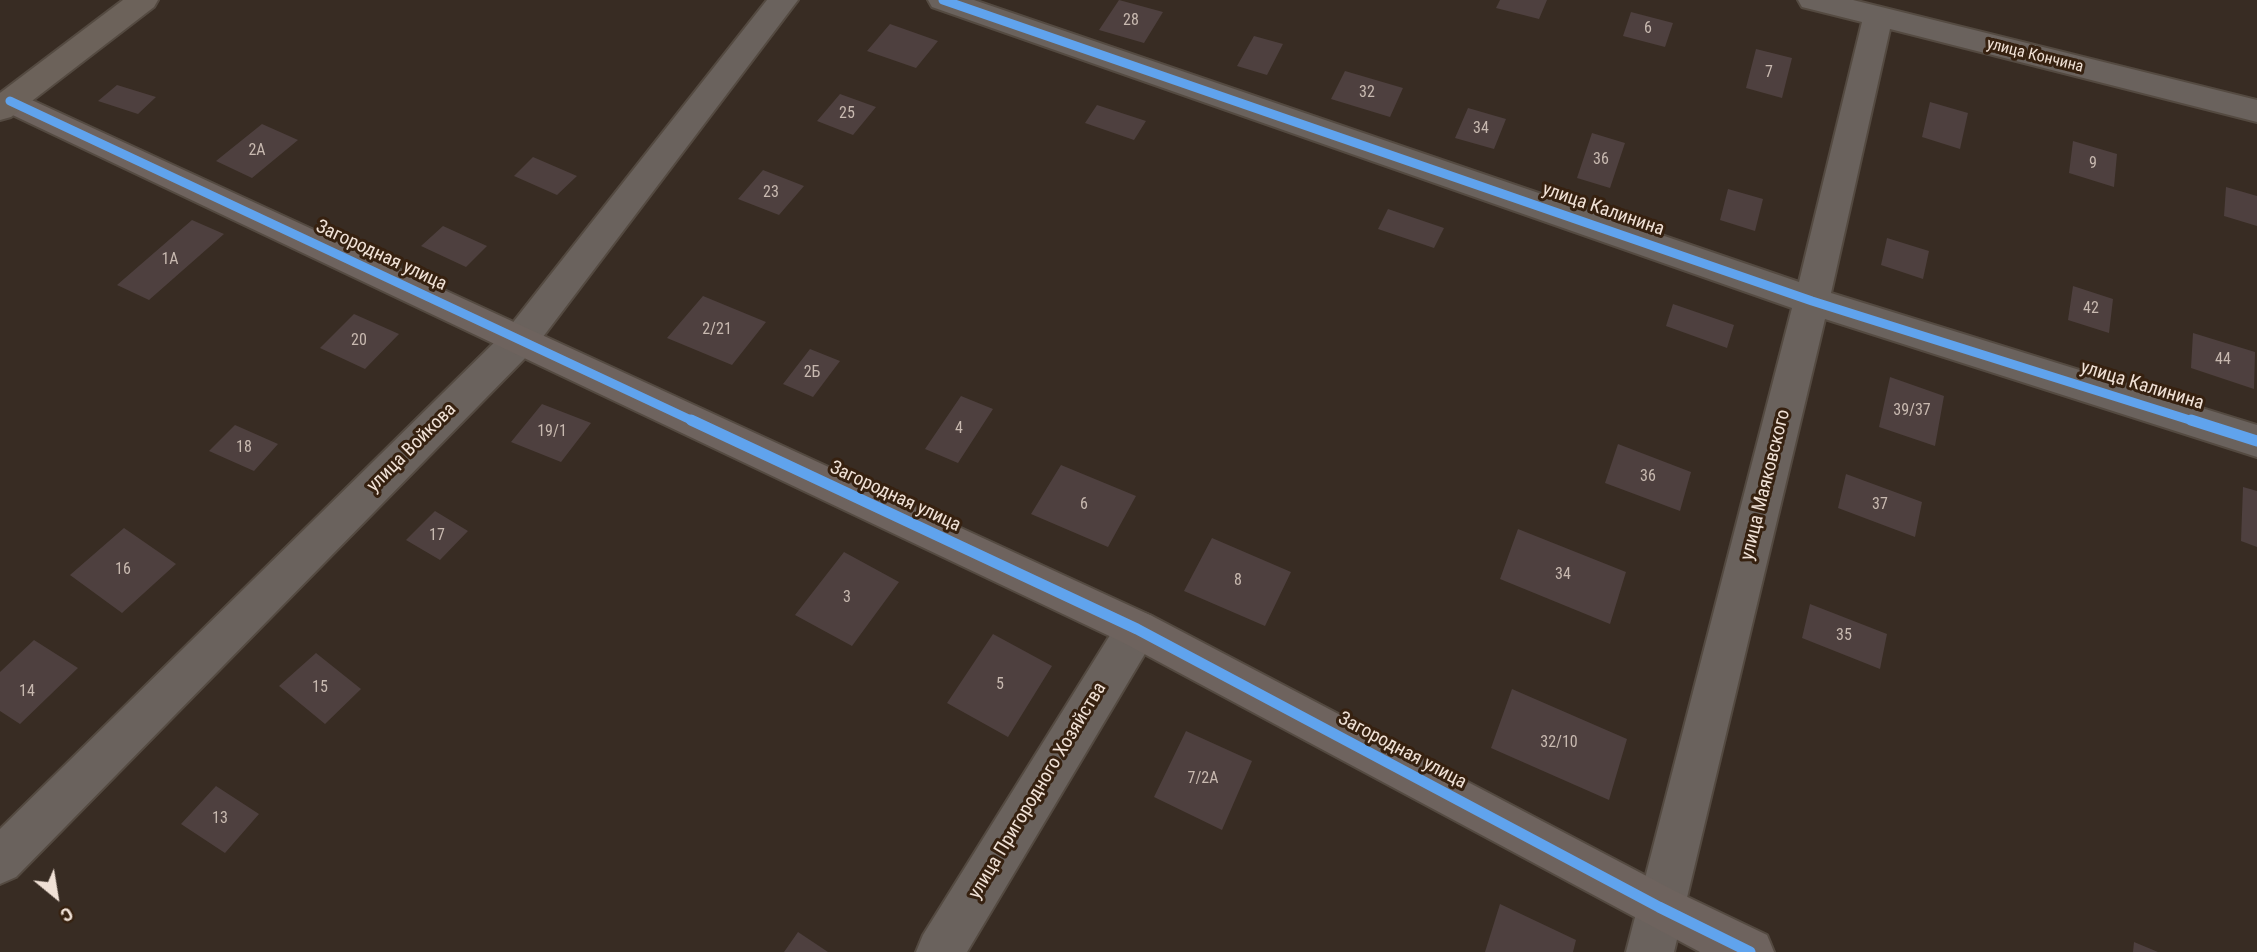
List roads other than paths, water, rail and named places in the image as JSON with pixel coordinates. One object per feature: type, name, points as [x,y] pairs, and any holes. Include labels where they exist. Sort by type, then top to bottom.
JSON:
[{"type":"main road","points":[[5,105],[143,0]]},
{"type":"street","name":"улица Войкова","points":[[0,861],[520,340],[783,0]]},
{"type":"street","name":"улица Калинина","points":[[943,0],[1812,301],[2257,441]]},
{"type":"street","name":"улица Кончина","points":[[1812,0],[2257,111]]},
{"type":"street","name":"улица Маяковского","points":[[1650,952],[1659,907],[1812,301],[1878,17]]},
{"type":"street","name":"Загородная улица","points":[[5,105],[520,340],[1137,629],[1659,907],[1750,952]]},
{"type":"street","name":"улица Пригородного Хозяйства","points":[[940,952],[1137,629]]}]
